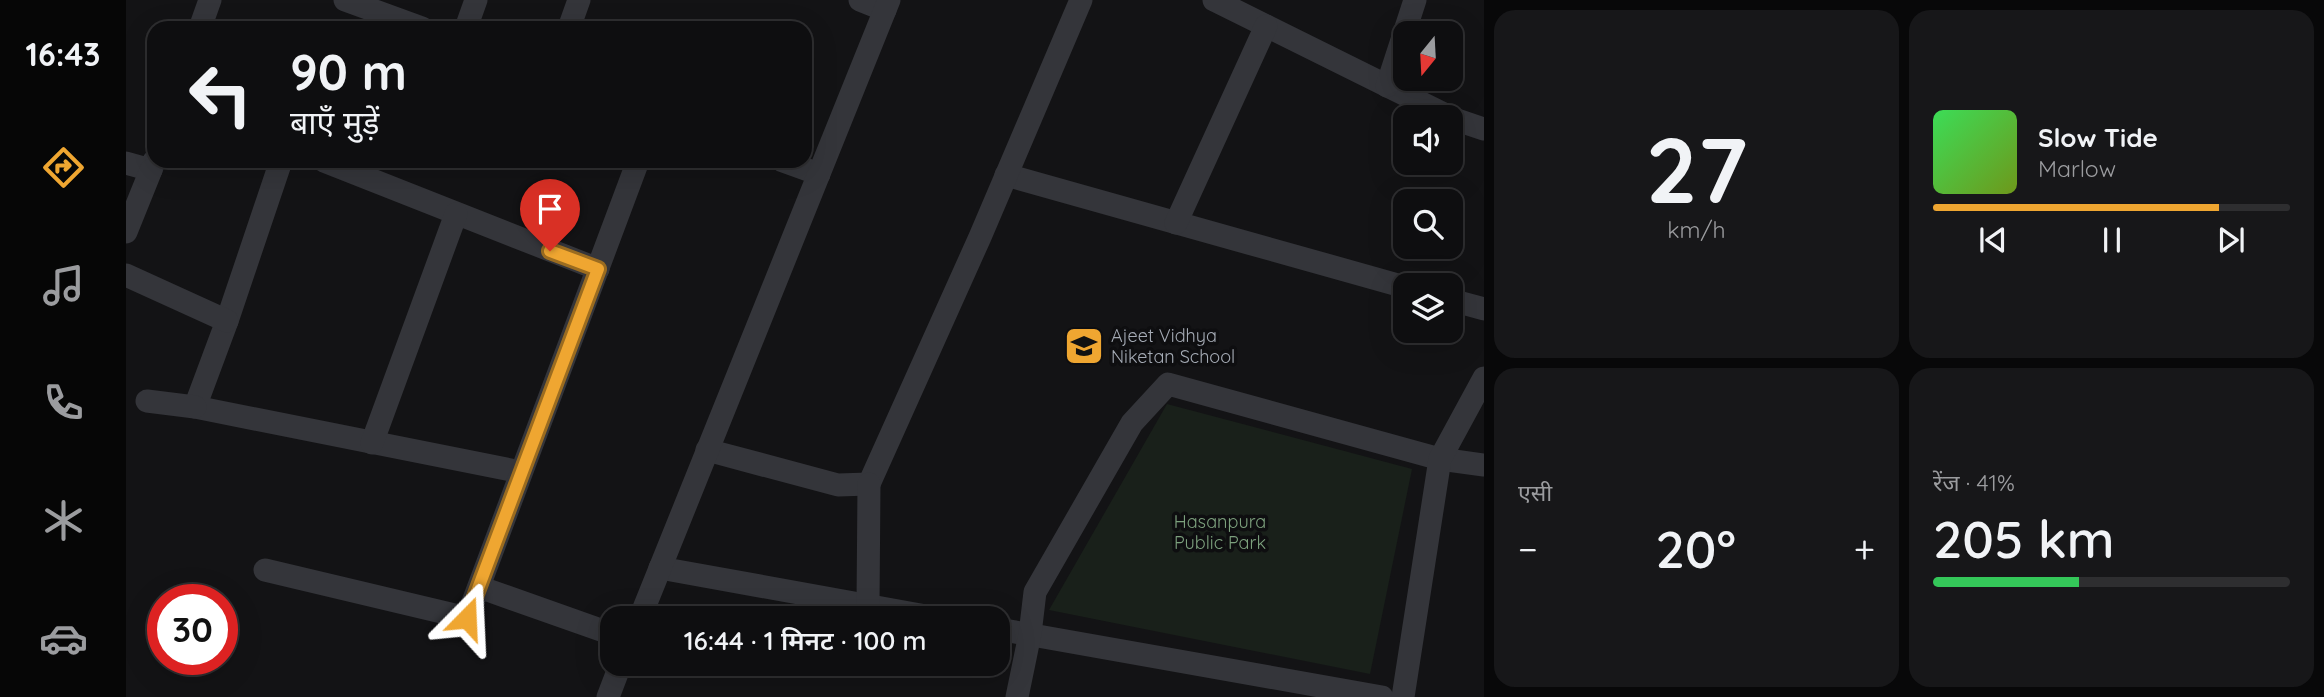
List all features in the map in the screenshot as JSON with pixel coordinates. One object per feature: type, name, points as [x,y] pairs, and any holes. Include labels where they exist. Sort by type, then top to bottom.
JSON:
[{"type":"street","points":[[202,21],[210,0]]},
{"type":"street","points":[[468,21],[476,0]]},
{"type":"street","points":[[572,21],[579,0]]},
{"type":"street","points":[[645,606],[887,5],[860,0]]},
{"type":"street","points":[[660,568],[868,606],[869,484],[1081,0]]},
{"type":"street","points":[[1214,0],[1426,105]]},
{"type":"street","points":[[1387,86],[1415,0]]},
{"type":"street","points":[[359,2],[405,21]]},
{"type":"street","points":[[1176,223],[1266,26]]},
{"type":"street","points":[[1463,122],[1484,130]]},
{"type":"street","points":[[126,163],[147,165]]},
{"type":"street","points":[[126,232],[152,168]]},
{"type":"street","points":[[195,407],[279,168]]},
{"type":"street","points":[[341,168],[598,269]]},
{"type":"street","points":[[265,570],[467,618],[635,168]]},
{"type":"street","points":[[802,168],[819,174]]},
{"type":"street","points":[[1006,176],[1393,284]]},
{"type":"street","points":[[372,443],[456,214]]},
{"type":"street","points":[[126,275],[227,321]]},
{"type":"street","points":[[1463,303],[1484,309]]},
{"type":"street","points":[[1403,697],[1440,459],[1484,378]]},
{"type":"street","points":[[1017,697],[1030,634],[1035,592],[1132,423],[1168,384],[1440,459],[1484,466]]},
{"type":"street","points":[[147,401],[195,407],[521,472]]},
{"type":"street","points":[[707,450],[838,485],[869,484]]},
{"type":"street","points":[[479,587],[600,630]]},
{"type":"street","points":[[1010,631],[1382,697]]},
{"type":"street","points":[[608,697],[616,676]]},
{"type":"green space","name":"Hasanpura Public Park","points":[[1167,404],[1412,469],[1370,674],[1049,610]]},
{"type":"place","name":"Ajeet Vidhya Niketan School","points":[[1084,346]]},
{"type":"route","points":[[467,618],[598,269],[550,251]]}]
